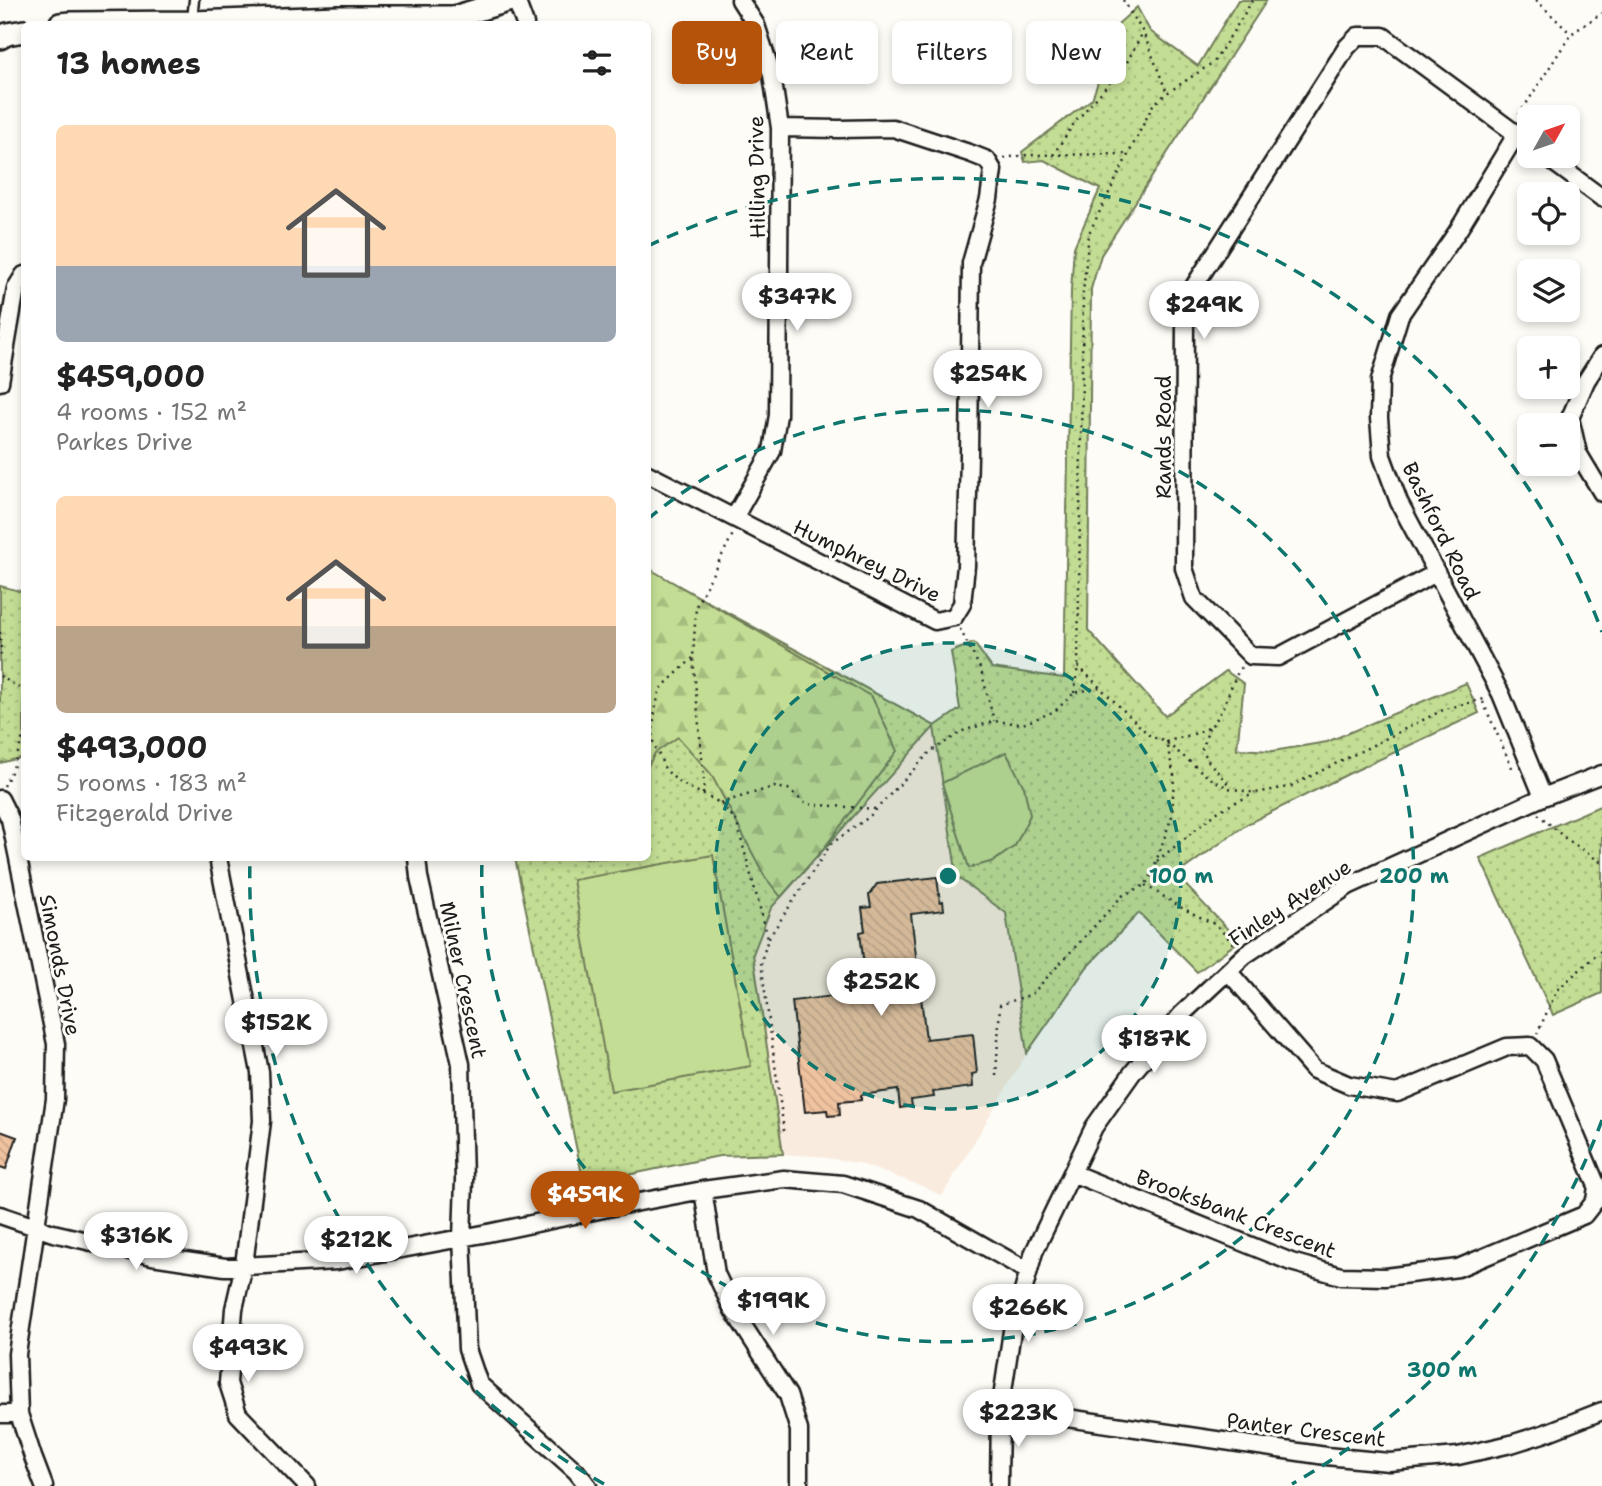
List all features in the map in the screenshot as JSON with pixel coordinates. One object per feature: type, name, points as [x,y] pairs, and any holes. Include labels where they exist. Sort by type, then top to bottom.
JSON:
[{"type":"street","points":[[210,21],[339,14],[454,17],[513,0],[524,21]]},
{"type":"street","name":"Hilling Drive","points":[[737,519],[772,451],[778,415],[780,128],[768,62],[756,25],[740,0]]},
{"type":"street","points":[[0,37],[21,32]]},
{"type":"street","name":"Rands Road","points":[[1251,656],[1194,598],[1184,568],[1185,311],[1191,291],[1347,47],[1359,36],[1382,36],[1517,135]]},
{"type":"street","points":[[780,128],[893,128],[987,160]]},
{"type":"street","name":"Bashford Road","points":[[1517,147],[1400,315],[1380,380],[1379,418],[1382,456],[1399,502],[1500,694],[1536,801]]},
{"type":"street","name":"Humphrey Drive","points":[[651,476],[935,621],[954,617],[962,604],[966,566],[971,263],[990,190],[993,170],[987,160]]},
{"type":"street","points":[[1561,168],[1602,198]]},
{"type":"street","points":[[0,382],[16,288],[21,280]]},
{"type":"street","points":[[1602,356],[1586,381],[1570,418],[1578,453],[1602,493]]},
{"type":"street","points":[[1251,656],[1278,657],[1436,573]]},
{"type":"street","name":"Finley Avenue","points":[[999,1486],[1000,1411],[1012,1331],[1034,1252],[1094,1127],[1133,1072],[1182,1014],[1245,955],[1348,886],[1602,774]]},
{"type":"street","name":"Simonds Drive","points":[[0,797],[10,819],[56,1044],[55,1099],[17,1353],[19,1414],[44,1486]]},
{"type":"street","points":[[219,861],[260,1072],[262,1121],[244,1265],[234,1309],[228,1383],[238,1414],[307,1486]]},
{"type":"street","name":"Milner Crescent","points":[[417,861],[461,1064],[464,1180],[462,1238],[467,1349],[479,1384],[576,1471],[588,1486]]},
{"type":"street","points":[[1228,971],[1314,1070],[1349,1085],[1397,1093],[1507,1047],[1530,1046]]},
{"type":"street","name":"Brooksbank Crescent","points":[[1072,1173],[1291,1262],[1341,1276],[1385,1277],[1458,1268],[1584,1215],[1595,1202],[1597,1185],[1544,1060],[1530,1046]]},
{"type":"street","points":[[0,1215],[53,1233],[152,1256],[225,1267],[337,1261],[618,1206],[784,1179],[844,1184],[919,1209],[1028,1271]]},
{"type":"street","points":[[703,1191],[716,1274],[733,1310],[788,1395],[799,1430],[799,1486]]},
{"type":"street","name":"Panter Crescent","points":[[1000,1411],[1040,1413],[1326,1456],[1390,1462],[1458,1456],[1511,1444],[1602,1410]]},
{"type":"street","points":[[0,1414],[19,1414]]},
{"type":"lane","points":[[192,21],[194,0]]},
{"type":"path","points":[[1122,0],[1143,32],[1167,93]]},
{"type":"path","points":[[1074,693],[1078,666],[1083,293],[1089,233],[1153,106],[1167,93],[1214,62],[1253,0]]},
{"type":"path","points":[[1536,0],[1572,34]]},
{"type":"path","points":[[1526,105],[1572,34],[1602,13]]},
{"type":"path","points":[[1053,155],[1075,122],[1125,64],[1143,32]]},
{"type":"path","points":[[987,160],[1027,155],[1130,154]]},
{"type":"path","points":[[703,794],[693,658],[696,606],[737,519]]},
{"type":"path","points":[[954,617],[981,670],[993,720]]},
{"type":"path","points":[[0,632],[0,659]]},
{"type":"path","points":[[1232,789],[1209,762],[1202,749],[1209,728],[1222,709],[1237,674],[1251,656]]},
{"type":"path","points":[[651,733],[660,689],[693,658]]},
{"type":"path","points":[[1078,666],[1150,736],[1166,742],[1207,776],[1232,789],[1255,793]]},
{"type":"path","points":[[0,676],[21,689]]},
{"type":"path","points":[[784,1131],[761,962],[768,939],[831,844],[869,817],[930,752],[963,731],[993,720],[1023,724],[1055,711],[1074,693],[1100,687]]},
{"type":"path","points":[[1157,861],[1220,810],[1255,793],[1289,787],[1444,709],[1500,694]]},
{"type":"path","points":[[1482,700],[1544,821],[1602,863]]},
{"type":"path","points":[[1166,742],[1209,728]]},
{"type":"path","points":[[651,741],[665,769],[678,782],[720,803],[736,820],[768,939]]},
{"type":"path","points":[[996,1076],[1000,1005],[1032,994],[1122,896],[1144,885],[1151,876],[1172,816],[1174,775],[1166,742]]},
{"type":"path","points":[[0,797],[21,743]]},
{"type":"path","points":[[720,803],[774,787],[788,789],[806,804],[876,808]]},
{"type":"path","points":[[1144,885],[1216,925],[1245,955]]},
{"type":"path","points":[[1530,1046],[1557,990],[1602,950]]},
{"type":"shaded area","points":[[935,726],[957,877],[1006,913],[1027,1053],[942,1196],[858,1163],[783,1154],[753,955],[771,908]]},
{"type":"green space","points":[[1238,0],[1267,0],[1101,255],[1091,289],[1088,630],[1165,716],[1226,671],[1244,684],[1237,749],[1273,751],[1327,742],[1466,683],[1479,713],[1247,824],[1176,875],[1239,941],[1197,972],[1139,913],[1087,967],[1027,1053],[1006,913],[957,877],[934,727],[771,908],[753,954],[783,1154],[719,1156],[584,1184],[516,861],[651,861],[651,571],[935,726],[960,709],[951,652],[974,643],[992,668],[1064,678],[1074,247],[1100,189],[1044,160],[1025,162],[1022,152],[1092,99],[1097,84],[1126,84],[1126,21],[1121,21],[1137,7],[1150,31],[1198,66]]},
{"type":"green space","points":[[651,570],[872,697],[897,751],[824,848],[781,897],[765,877],[711,774],[678,737],[655,753],[651,760]]},
{"type":"green space","points":[[0,586],[21,591],[21,758],[0,763]]},
{"type":"green space","points":[[1006,752],[1024,787],[1030,815],[1015,846],[994,861],[969,868],[942,783]]},
{"type":"green space","points":[[1602,805],[1602,993],[1553,1015],[1480,858]]},
{"type":"green space","points":[[713,855],[751,1066],[611,1091],[573,880]]},
{"type":"building","points":[[937,877],[940,902],[943,901],[944,910],[911,914],[926,1039],[973,1034],[977,1073],[972,1074],[973,1087],[933,1092],[934,1097],[911,1100],[912,1106],[900,1108],[898,1090],[861,1095],[861,1100],[839,1102],[840,1115],[828,1116],[827,1110],[805,1112],[792,1001],[867,992],[860,932],[865,931],[862,908],[871,907],[869,895],[877,884]]},
{"type":"building","points":[[0,1131],[17,1137],[6,1169],[0,1167]]}]
